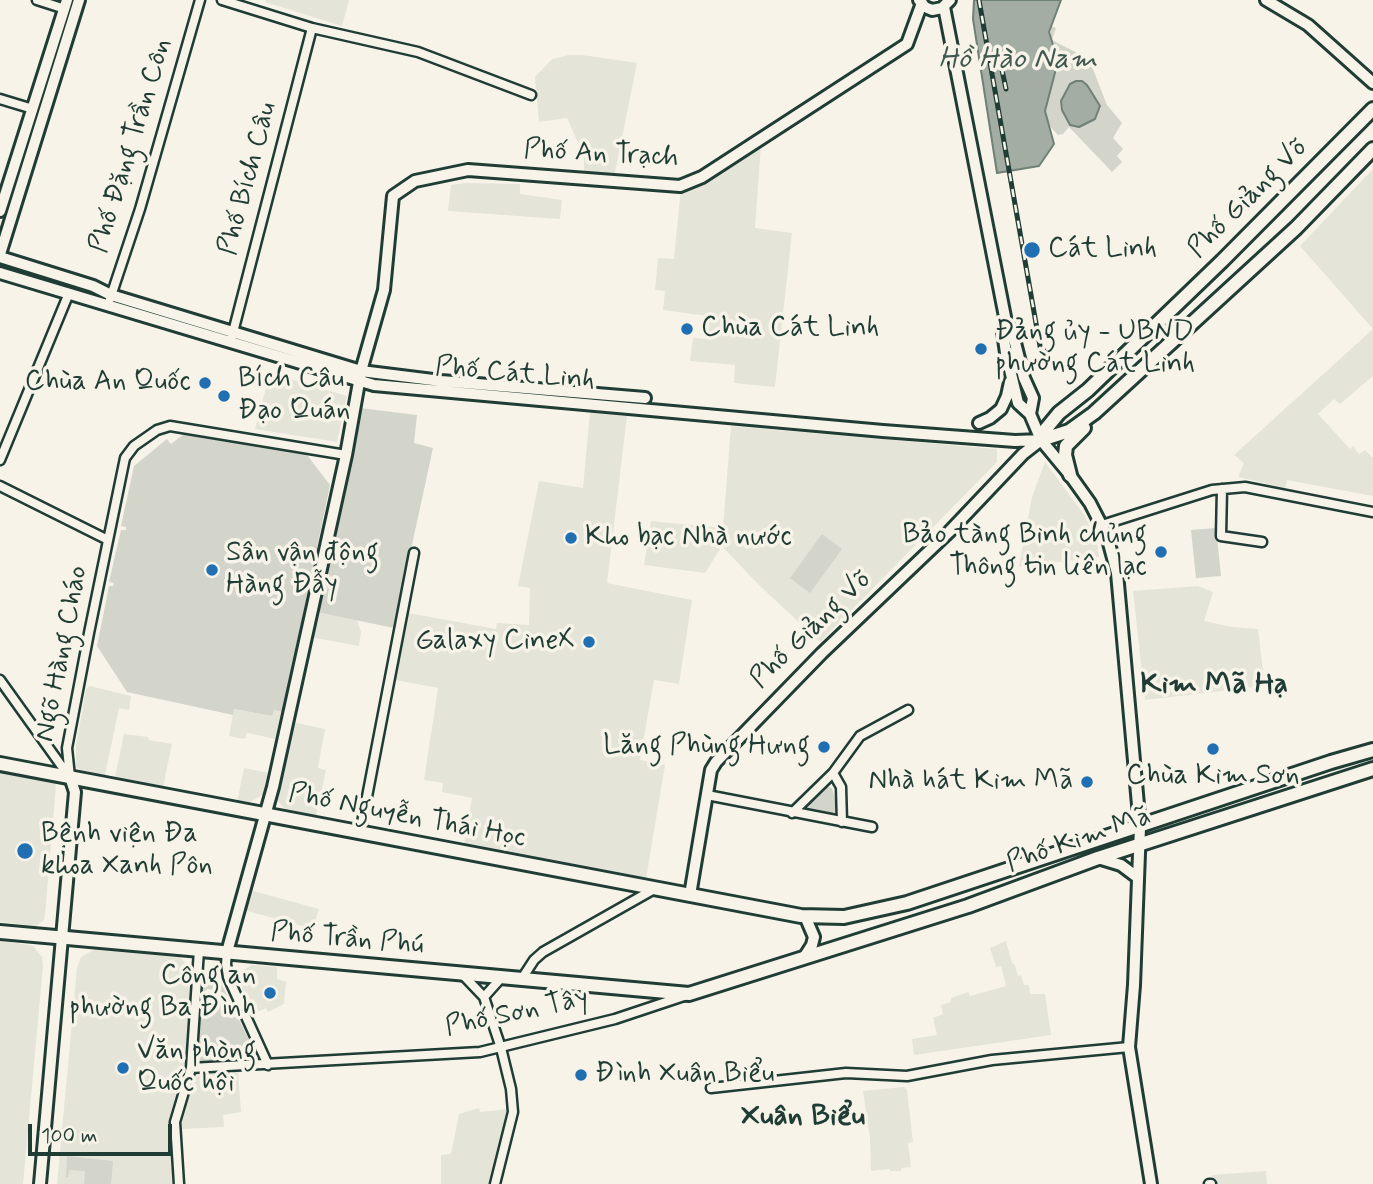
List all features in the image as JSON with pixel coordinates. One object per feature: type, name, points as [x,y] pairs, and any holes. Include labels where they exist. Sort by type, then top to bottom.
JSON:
[{"type":"main road","name":"Phố Giảng Võ","points":[[1041,440],[1045,430],[1059,413],[1088,390],[1222,261],[1373,109]]},
{"type":"main road","name":"Phố Giảng Võ","points":[[1041,440],[1069,431],[1094,412],[1320,205],[1373,149]]},
{"type":"main road","points":[[1222,261],[1239,278]]},
{"type":"main road","points":[[1070,475],[1065,455],[1066,446],[1086,426],[1094,412]]},
{"type":"main road","name":"Phố Kim Mã","points":[[805,916],[844,917],[907,902],[1373,750]]},
{"type":"main road","points":[[1331,762],[1337,779]]},
{"type":"main road","name":"Phố Nguyễn Thái Học","points":[[0,764],[805,916]]},
{"type":"main road","name":"Phố Kim Mã","points":[[803,957],[968,906],[1098,858],[1373,769]]},
{"type":"main road","points":[[865,914],[871,937]]},
{"type":"main road","name":"Phố Trần Phú","points":[[0,932],[689,994]]},
{"type":"main road","name":"Phố Sơn Tây","points":[[689,994],[803,957]]},
{"type":"street","points":[[0,255],[50,74],[66,5],[37,0]]},
{"type":"street","points":[[0,211],[33,109],[79,0]]},
{"type":"street","name":"Phố Đặng Trần Côn","points":[[109,300],[140,209],[200,0]]},
{"type":"street","points":[[222,0],[313,28],[418,51],[531,95]]},
{"type":"street","points":[[1266,0],[1308,25],[1373,83]]},
{"type":"street","points":[[921,2],[932,10],[947,3],[1006,322],[1012,331],[1024,378],[1033,398],[1031,417]]},
{"type":"street","name":"Phố An Trạch","points":[[360,376],[384,290],[393,196],[415,181],[468,170],[680,187],[711,172],[907,44],[921,2]]},
{"type":"street","name":"Phố Bích Câu","points":[[231,337],[313,28]]},
{"type":"street","points":[[0,99],[33,109]]},
{"type":"street","name":"Phố Cát Linh","points":[[0,255],[93,286],[109,300]]},
{"type":"street","name":"Phố Cát Linh","points":[[0,273],[69,293],[109,300],[360,376],[374,385],[645,404],[1015,441],[1041,440]]},
{"type":"street","points":[[0,460],[69,293]]},
{"type":"street","points":[[1006,322],[1003,332],[1018,403],[1031,417],[1041,440],[1070,475],[1102,525],[1117,573],[1140,827],[1129,1047],[1151,1184]]},
{"type":"street","points":[[268,1065],[228,977],[227,952],[265,816],[346,455],[360,376]]},
{"type":"street","points":[[979,424],[1000,409],[1011,379]]},
{"type":"street","points":[[1031,417],[1059,413]]},
{"type":"street","name":"Ngõ Hàng Cháo","points":[[70,777],[67,748],[125,458],[134,446],[157,430],[170,426],[346,455]]},
{"type":"street","name":"Phố Giảng Võ","points":[[690,895],[713,766],[829,645],[949,532],[1023,454],[1041,440]]},
{"type":"street","points":[[0,486],[108,540]]},
{"type":"street","points":[[1102,525],[1212,490],[1245,487],[1373,512]]},
{"type":"street","points":[[1222,489],[1222,536],[1262,542]]},
{"type":"street","points":[[360,833],[414,553]]},
{"type":"street","points":[[0,680],[70,777],[75,792],[40,1184]]},
{"type":"street","points":[[792,813],[833,773],[860,736],[908,710]]},
{"type":"street","points":[[833,773],[841,787],[842,822]]},
{"type":"street","points":[[707,795],[872,827]]},
{"type":"street","points":[[1098,858],[1121,865],[1137,877]]},
{"type":"street","points":[[522,980],[543,952],[656,888]]},
{"type":"street","points":[[803,957],[813,945],[814,937],[805,916]]},
{"type":"street","points":[[179,1184],[176,1122],[191,1069],[199,950]]},
{"type":"street","points":[[463,975],[484,997],[511,1089],[513,1112],[495,1184]]},
{"type":"street","points":[[484,997],[501,978]]},
{"type":"street","name":"Phố Sơn Tây","points":[[191,1069],[449,1055],[501,1048],[638,1012],[689,994]]},
{"type":"street","points":[[711,1088],[846,1073],[907,1076],[992,1060],[1129,1047]]},
{"type":"shaded area","points":[[349,0],[342,26],[265,2]]},
{"type":"shaded area","points":[[1051,26],[1056,28],[1052,40],[1089,59],[1107,105],[1122,123],[1113,138],[1123,149],[1117,156],[1122,162],[1112,172],[1069,127],[1063,134],[1058,135],[1046,122],[1045,111],[1058,61],[1050,38]],"holes":[[[1092,93],[1100,106],[1095,119],[1070,124],[1062,110],[1061,101]]]},
{"type":"shaded area","points":[[569,55],[637,63],[614,177],[584,173],[584,156],[567,118],[539,122],[535,77],[552,59]]},
{"type":"shaded area","points":[[761,144],[755,228],[792,233],[775,387],[734,383],[735,365],[690,361],[693,338],[706,339],[708,316],[663,310],[665,291],[655,290],[658,258],[674,259],[681,188]]},
{"type":"shaded area","points":[[1373,169],[1373,329],[1300,246]]},
{"type":"shaded area","points":[[520,184],[520,194],[562,200],[560,219],[448,211],[451,185]]},
{"type":"shaded area","points":[[1373,329],[1373,376],[1340,404],[1334,399],[1318,414],[1350,449],[1353,446],[1359,454],[1365,450],[1373,458],[1373,496],[1287,480],[1285,488],[1238,477],[1244,463],[1234,455]]},
{"type":"shaded area","points":[[270,373],[347,396],[337,442],[255,429]]},
{"type":"shaded area","points":[[360,408],[417,415],[414,443],[433,448],[394,628],[316,612]]},
{"type":"shaded area","points":[[590,412],[627,416],[607,583],[692,600],[679,684],[654,680],[640,760],[665,765],[646,879],[464,845],[472,798],[442,792],[443,783],[424,780],[438,688],[390,679],[403,612],[496,629],[497,623],[529,625],[530,588],[518,586],[539,481],[583,488]]},
{"type":"shaded area","points":[[731,426],[997,449],[997,462],[820,642],[722,546],[705,573],[644,565],[651,521],[723,528]]},
{"type":"shaded area","name":"Sân vận động Hàng Đẫy","points":[[188,431],[307,455],[330,485],[284,705],[282,712],[274,710],[272,716],[234,709],[233,715],[127,692],[97,646],[109,586],[114,583],[109,582],[121,530],[126,530],[126,527],[121,526],[134,466],[167,439],[171,444]]},
{"type":"shaded area","points":[[1045,462],[1085,516],[1097,544],[1099,557],[1019,567],[1032,497]]},
{"type":"shaded area","points":[[1216,528],[1221,576],[1196,578],[1191,530]]},
{"type":"shaded area","points":[[822,534],[842,549],[810,593],[790,578]]},
{"type":"shaded area","points":[[1198,586],[1213,592],[1204,621],[1258,629],[1265,686],[1145,700],[1133,591]]},
{"type":"shaded area","points":[[316,612],[357,620],[361,632],[359,646],[310,637]]},
{"type":"shaded area","points":[[90,686],[131,696],[129,710],[119,708],[105,775],[83,772],[76,767],[76,746],[86,689]]},
{"type":"shaded area","points":[[234,709],[272,716],[273,710],[282,712],[276,739],[247,733],[245,739],[229,736]]},
{"type":"shaded area","points":[[292,722],[325,729],[318,768],[326,770],[316,816],[285,809],[277,800]]},
{"type":"shaded area","points":[[124,734],[172,744],[163,787],[115,777]]},
{"type":"shaded area","points":[[244,768],[269,773],[264,794],[248,803],[237,802]]},
{"type":"shaded area","name":"Bệnh viện Đa khoa Xanh Pôn","points":[[0,770],[51,780],[56,785],[45,915],[44,920],[36,926],[0,922]]},
{"type":"shaded area","points":[[827,787],[832,788],[839,813],[834,817],[807,811],[807,806]]},
{"type":"shaded area","points":[[250,890],[319,909],[313,929],[244,910]]},
{"type":"shaded area","points":[[0,940],[33,946],[42,957],[43,966],[23,1184],[0,1184]]},
{"type":"shaded area","points":[[1006,941],[1012,963],[1018,976],[1021,975],[1024,985],[1029,985],[1030,994],[1045,994],[1051,1035],[914,1055],[912,1039],[937,1035],[933,1018],[943,1014],[941,1005],[968,992],[970,996],[1006,986],[1001,966],[996,967],[990,948]]},
{"type":"shaded area","points":[[97,948],[174,954],[192,970],[189,1058],[169,1125],[174,1184],[57,1184],[77,968],[81,957]]},
{"type":"shaded area","points":[[252,965],[277,967],[277,979],[286,982],[284,1004],[268,1012],[266,1008],[253,1014],[239,980],[242,971]]},
{"type":"shaded area","points":[[209,979],[221,983],[255,1052],[253,1059],[201,1062],[197,1059],[201,989]]},
{"type":"shaded area","points":[[238,1071],[241,1112],[223,1115],[224,1127],[181,1129],[194,1079],[202,1073]]},
{"type":"shaded area","points":[[904,1087],[907,1090],[913,1142],[908,1143],[911,1167],[901,1168],[901,1171],[871,1171],[870,1138],[863,1091]]},
{"type":"shaded area","points":[[479,1108],[480,1112],[509,1109],[492,1184],[441,1184],[441,1155],[451,1154],[459,1114]]},
{"type":"shaded area","points":[[67,1156],[113,1161],[111,1184],[84,1184],[85,1171],[69,1170],[66,1177]]},
{"type":"shaded area","points":[[1266,1171],[1267,1184],[1213,1184],[1212,1175]]},
{"type":"water","name":"Hồ Hào Nam","points":[[974,0],[1061,0],[1049,32],[1058,61],[1045,111],[1054,144],[1039,166],[997,173],[973,19]]},
{"type":"water","points":[[1076,81],[1087,85],[1100,106],[1095,119],[1079,127],[1070,125],[1062,110],[1061,101],[1070,84]]},
{"type":"railway","points":[[979,0],[1043,363]]},
{"type":"railway","points":[[998,51],[1006,89]]},
{"type":"place","name":"Cát Linh","points":[[1032,250]]},
{"type":"place","name":"Chùa Cát Linh","points":[[687,329]]},
{"type":"place","name":"Đảng ủy - UBND phường Cát Linh","points":[[981,349]]},
{"type":"place","name":"Chùa An Quốc","points":[[205,383]]},
{"type":"place","name":"Bích Câu Đạo Quán","points":[[224,396]]},
{"type":"place","name":"Kho bạc Nhà nước","points":[[571,538]]},
{"type":"place","name":"Bảo tàng Binh chủng Thông tin liên lạc","points":[[1161,552]]},
{"type":"place","name":"Sân vận động Hàng Đẫy","points":[[212,570]]},
{"type":"place","name":"Galaxy CineX","points":[[589,642]]},
{"type":"place","name":"Lăng Phùng Hưng","points":[[824,747]]},
{"type":"place","name":"Chùa Kim Sơn","points":[[1213,749]]},
{"type":"place","name":"Nhà hát Kim Mã","points":[[1087,782]]},
{"type":"place","name":"Bệnh viện Đa khoa Xanh Pôn","points":[[25,851]]},
{"type":"place","name":"Công an phường Ba Đình","points":[[270,993]]},
{"type":"place","name":"Văn phòng Quốc hội","points":[[123,1068]]},
{"type":"place","name":"Đình Xuân Biểu","points":[[581,1075]]},
{"type":"district","name":"Kim Mã Hạ","points":[[1214,686]]},
{"type":"district","name":"Xuân Biểu","points":[[803,1118]]}]
